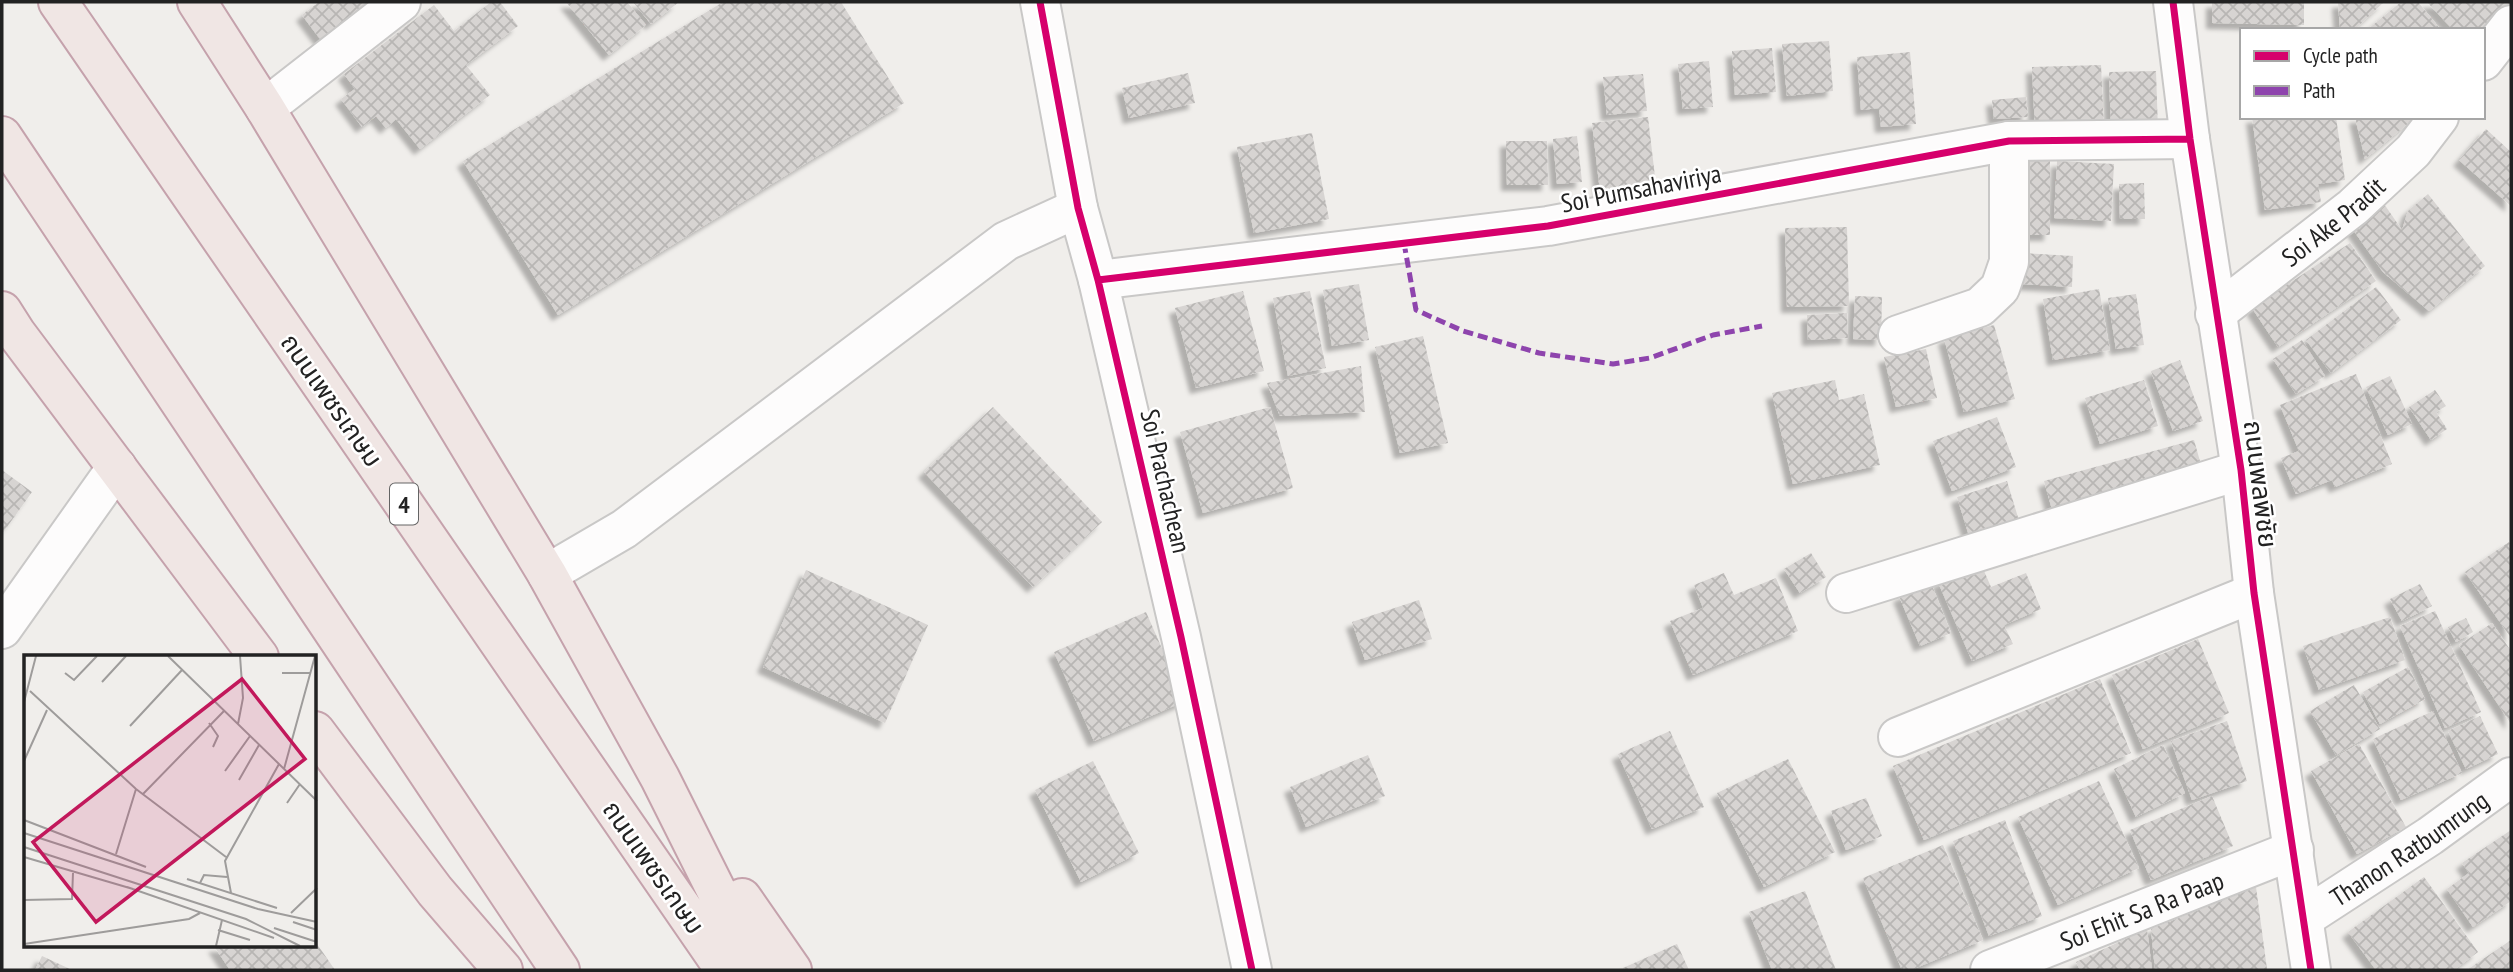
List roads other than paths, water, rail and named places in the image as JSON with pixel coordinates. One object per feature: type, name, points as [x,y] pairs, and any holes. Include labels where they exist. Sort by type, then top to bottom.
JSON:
[{"type":"highway","name":"ถนนเพชรเกษม","points":[[58,2],[725,970]]},
{"type":"highway","points":[[197,2],[265,108],[547,574],[660,778],[756,970]]},
{"type":"highway","points":[[2,136],[560,970]]},
{"type":"highway","points":[[2,311],[258,655]]},
{"type":"highway","points":[[317,735],[435,891],[503,970]]},
{"type":"highway","points":[[660,778],[792,970]]},
{"type":"highway","points":[[435,891],[485,970]]},
{"type":"street","points":[[265,108],[401,2]]},
{"type":"street","name":"Soi Prachachean","points":[[1040,2],[1077,208],[1098,280],[1184,650],[1252,970]]},
{"type":"street","name":"ถนนพลพิชัย","points":[[2173,2],[2215,314],[2241,470],[2254,593],[2311,970]]},
{"type":"street","points":[[2485,58],[2511,25]]},
{"type":"street","name":"Soi Ake Pradit","points":[[2215,314],[2353,207],[2413,151],[2438,119]]},
{"type":"street","name":"Soi Pumsahaviriya","points":[[1098,280],[1548,226],[2009,141],[2190,139]]},
{"type":"street","points":[[1898,335],[1980,307],[2000,288],[2009,262],[2009,141]]},
{"type":"street","points":[[547,574],[624,529],[1006,241],[1077,208]]},
{"type":"street","points":[[2,629],[117,467]]},
{"type":"street","points":[[1846,593],[2241,470]]},
{"type":"street","points":[[1898,737],[2254,593]]},
{"type":"street","name":"Thanon Ratbumrung","points":[[2304,918],[2430,836],[2511,777]]},
{"type":"street","name":"Soi Ehit Sa Ra Paap","points":[[1990,970],[2294,850]]}]
